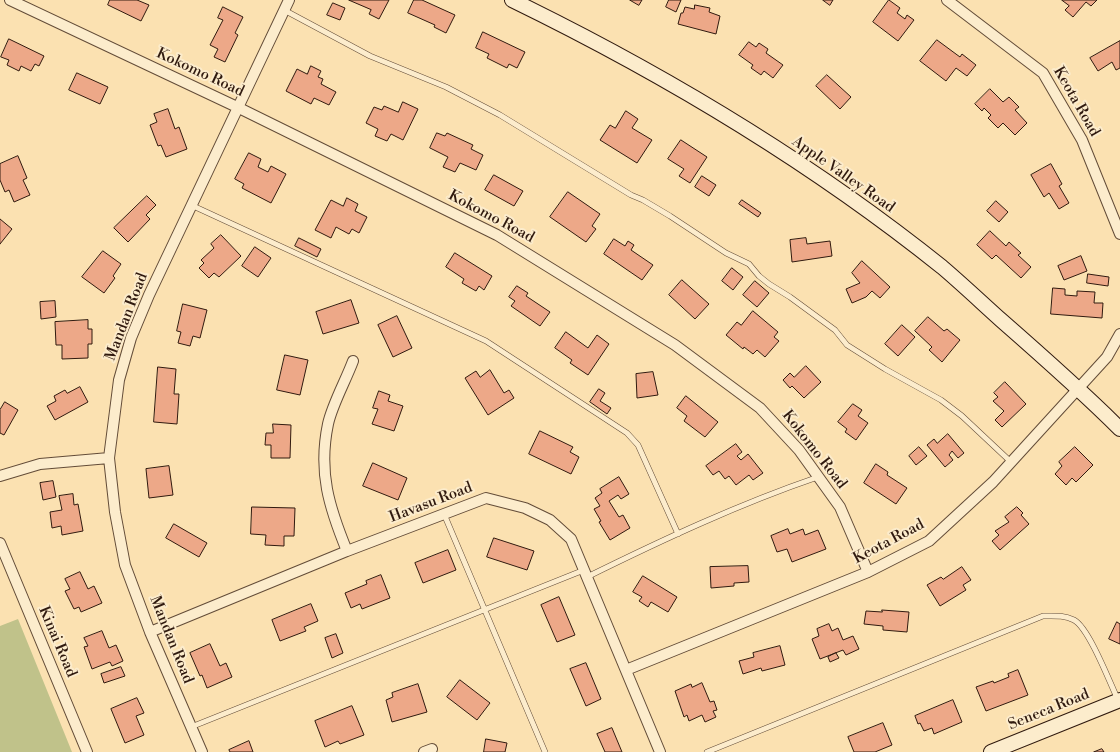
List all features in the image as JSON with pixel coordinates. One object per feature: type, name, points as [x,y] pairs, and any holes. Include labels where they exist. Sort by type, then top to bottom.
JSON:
[{"type":"main road","name":"Apple Valley Road","points":[[512,0],[589,38],[728,118],[856,203],[942,268],[1079,388],[1120,429]]},
{"type":"main road","name":"Seneca Road","points":[[991,752],[1119,700]]},
{"type":"street","name":"Kokomo Road","points":[[10,0],[237,107],[497,234],[675,345],[760,408],[799,450],[840,507],[868,572]]},
{"type":"street","name":"Mandan Road","points":[[202,752],[150,632],[125,565],[115,512],[109,458],[119,380],[131,338],[191,204],[289,0]]},
{"type":"street","name":"Keota Road","points":[[947,0],[1043,73],[1082,140],[1120,234]]},
{"type":"street","name":"Keota Road","points":[[626,670],[868,572],[930,541],[993,482],[1107,357],[1120,334]]},
{"type":"street","points":[[347,551],[332,513],[323,468],[328,423],[353,361]]},
{"type":"street","points":[[0,476],[40,464],[109,458]]},
{"type":"street","name":"Havasu Road","points":[[150,632],[347,551],[486,498],[525,508],[550,520],[571,539],[660,752]]},
{"type":"street","name":"Kinai Road","points":[[0,543],[87,752]]},
{"type":"lane","points":[[284,10],[370,56],[446,87],[500,115],[631,195],[670,216],[726,253],[748,264],[758,276],[790,296],[835,330],[847,345],[885,369],[941,400],[957,412],[1011,462]]},
{"type":"lane","points":[[191,204],[486,341],[626,433],[638,445],[678,534]]},
{"type":"lane","points":[[191,727],[486,609],[585,573],[779,490],[818,477]]},
{"type":"lane","points":[[444,514],[486,609],[545,752]]},
{"type":"lane","points":[[707,752],[1043,616],[1059,616],[1075,620],[1086,633],[1119,700]]},
{"type":"green space","points":[[18,619],[72,752],[0,752],[0,626]]},
{"type":"building","points":[[110,0],[137,0],[149,5],[141,21],[108,5]]},
{"type":"building","points":[[349,0],[389,0],[379,19],[369,14],[371,10]]},
{"type":"building","points":[[414,0],[422,0],[455,15],[446,33],[434,27],[435,25],[408,13]]},
{"type":"building","points":[[630,0],[642,0],[639,5]]},
{"type":"building","points":[[669,0],[681,0],[676,12],[666,7]]},
{"type":"building","points":[[823,0],[833,0],[830,5]]},
{"type":"building","points":[[889,0],[900,8],[897,13],[905,19],[907,15],[914,20],[898,41],[873,22]]},
{"type":"building","points":[[1062,0],[1097,0],[1091,6],[1086,2],[1073,17],[1065,10],[1069,6]]},
{"type":"building","points":[[333,3],[345,8],[340,20],[327,15]]},
{"type":"building","points":[[695,5],[710,8],[709,12],[720,16],[716,34],[678,24],[681,13],[683,13],[685,7],[694,9]]},
{"type":"building","points":[[223,7],[243,17],[235,33],[238,35],[225,62],[214,57],[218,49],[210,45],[223,20],[218,18]]},
{"type":"building","points":[[483,32],[525,52],[517,68],[509,64],[507,68],[487,58],[489,54],[476,48]]},
{"type":"building","points":[[9,39],[44,56],[39,66],[35,64],[31,71],[21,66],[19,71],[7,65],[9,60],[1,57]]},
{"type":"building","points":[[937,40],[960,57],[962,54],[976,65],[967,76],[956,68],[946,81],[920,61]]},
{"type":"building","points":[[1120,41],[1120,68],[1116,70],[1112,62],[1098,71],[1090,58]]},
{"type":"building","points":[[749,42],[756,47],[759,43],[768,49],[766,53],[783,65],[773,78],[764,71],[761,75],[751,68],[753,65],[739,55]]},
{"type":"building","points":[[311,66],[321,71],[318,77],[323,79],[321,84],[336,92],[329,105],[314,98],[311,104],[286,91],[297,69],[307,74]]},
{"type":"building","points":[[77,73],[108,87],[100,104],[69,90]]},
{"type":"building","points":[[827,75],[851,97],[840,109],[816,86]]},
{"type":"building","points":[[990,89],[1003,102],[1009,97],[1019,107],[1015,110],[1027,123],[1015,135],[1003,123],[998,128],[988,118],[991,115],[984,108],[982,111],[975,104]]},
{"type":"building","points":[[403,102],[418,109],[403,140],[391,134],[387,141],[375,136],[378,129],[366,123],[374,107],[382,110],[384,106],[398,112]]},
{"type":"building","points":[[168,109],[175,129],[179,127],[187,149],[166,157],[161,145],[158,146],[150,125],[157,122],[154,114]]},
{"type":"building","points":[[626,111],[638,119],[632,128],[652,140],[637,163],[600,140],[610,125],[615,128]]},
{"type":"building","points":[[437,133],[445,136],[447,133],[473,145],[471,149],[483,155],[476,170],[460,163],[455,172],[443,167],[448,157],[430,148]]},
{"type":"building","points":[[681,140],[707,157],[690,183],[679,176],[684,169],[668,159]]},
{"type":"building","points":[[249,153],[261,159],[258,167],[268,172],[271,166],[286,174],[271,203],[242,188],[244,184],[235,179]]},
{"type":"building","points":[[18,156],[27,178],[23,180],[30,195],[14,202],[9,190],[5,192],[0,180],[0,164]]},
{"type":"building","points":[[1051,164],[1062,184],[1059,186],[1069,203],[1059,209],[1049,193],[1044,197],[1031,175]]},
{"type":"building","points":[[494,175],[523,191],[514,206],[485,190]]},
{"type":"building","points":[[702,176],[716,185],[709,196],[695,187]]},
{"type":"building","points":[[568,192],[600,214],[592,226],[596,229],[586,242],[550,217]]},
{"type":"building","points":[[147,196],[156,205],[146,215],[150,219],[128,242],[114,228]]},
{"type":"building","points":[[347,198],[358,204],[355,211],[367,217],[359,233],[352,229],[349,234],[336,227],[331,238],[315,230],[331,200],[343,206]]},
{"type":"building","points":[[742,200],[761,213],[758,217],[739,204]]},
{"type":"building","points":[[996,201],[1008,212],[999,222],[987,211]]},
{"type":"building","points":[[0,219],[12,229],[0,244]]},
{"type":"building","points":[[990,231],[1006,246],[1009,242],[1021,253],[1018,255],[1031,267],[1021,278],[996,255],[992,259],[977,245]]},
{"type":"building","points":[[221,235],[241,256],[219,277],[214,273],[209,278],[199,268],[204,263],[201,260],[214,248],[211,244]]},
{"type":"building","points":[[299,238],[321,249],[317,257],[295,246]]},
{"type":"building","points":[[806,238],[807,244],[830,241],[832,256],[792,262],[790,240]]},
{"type":"building","points":[[614,239],[625,246],[628,241],[634,245],[631,250],[653,265],[642,280],[604,254]]},
{"type":"building","points":[[255,247],[271,258],[258,277],[242,266]]},
{"type":"building","points":[[103,251],[121,264],[113,276],[115,278],[104,293],[82,277]]},
{"type":"building","points":[[455,253],[492,276],[484,290],[479,286],[476,291],[462,283],[464,279],[446,267]]},
{"type":"building","points":[[1081,256],[1087,271],[1064,280],[1058,266]]},
{"type":"building","points":[[862,261],[890,287],[880,298],[872,291],[866,297],[852,303],[846,289],[860,283],[852,273]]},
{"type":"building","points":[[732,268],[743,277],[733,290],[722,281]]},
{"type":"building","points":[[1088,274],[1109,277],[1108,286],[1087,283]]},
{"type":"building","points":[[682,280],[709,304],[695,319],[669,295]]},
{"type":"building","points":[[755,281],[769,293],[757,307],[743,295]]},
{"type":"building","points":[[517,286],[528,293],[526,296],[550,312],[540,326],[511,306],[515,301],[509,297]]},
{"type":"building","points":[[1053,288],[1065,289],[1065,295],[1077,296],[1077,291],[1095,292],[1094,303],[1103,303],[1102,318],[1051,314]]},
{"type":"building","points":[[351,300],[359,323],[323,334],[316,312]]},
{"type":"building","points":[[55,301],[56,317],[41,319],[40,302]]},
{"type":"building","points":[[183,304],[207,310],[200,338],[193,336],[190,346],[178,343],[181,332],[177,331]]},
{"type":"building","points":[[753,311],[778,332],[774,337],[779,341],[765,357],[757,350],[753,354],[744,347],[743,349],[726,335],[737,322],[741,325]]},
{"type":"building","points":[[397,316],[412,348],[393,357],[378,325]]},
{"type":"building","points":[[928,317],[944,331],[947,329],[960,340],[942,362],[929,350],[932,347],[915,331]]},
{"type":"building","points":[[88,320],[88,329],[92,329],[92,344],[88,344],[88,358],[62,359],[62,345],[56,345],[55,322]]},
{"type":"building","points":[[902,325],[915,337],[898,356],[885,344]]},
{"type":"building","points":[[566,332],[588,348],[597,335],[609,344],[588,375],[570,363],[572,360],[555,348]]},
{"type":"building","points":[[285,355],[308,360],[300,395],[277,390]]},
{"type":"building","points":[[806,366],[821,382],[804,398],[792,386],[790,388],[783,380],[790,373],[794,377]]},
{"type":"building","points":[[158,367],[176,369],[174,394],[179,394],[177,424],[154,422]]},
{"type":"building","points":[[490,370],[504,393],[509,390],[514,398],[488,415],[465,378],[476,371],[480,377]]},
{"type":"building","points":[[653,372],[658,395],[637,398],[636,374]]},
{"type":"building","points":[[1005,382],[1026,404],[1002,427],[995,420],[1004,411],[993,401],[998,397],[994,393]]},
{"type":"building","points":[[80,387],[88,402],[55,420],[47,406],[56,401],[54,396],[65,390],[67,393]]},
{"type":"building","points":[[599,389],[605,393],[600,401],[611,408],[607,414],[590,402]]},
{"type":"building","points":[[379,391],[390,395],[388,401],[403,406],[394,431],[372,424],[378,409],[373,408]]},
{"type":"building","points":[[686,396],[718,422],[705,437],[684,421],[687,416],[677,408]]},
{"type":"building","points":[[5,402],[18,410],[4,435],[0,433],[0,410]]},
{"type":"building","points":[[853,404],[862,410],[858,416],[868,423],[856,440],[845,432],[847,429],[838,422]]},
{"type":"building","points":[[273,424],[291,425],[290,458],[271,458],[271,445],[265,445],[266,433],[273,433]]},
{"type":"building","points":[[540,431],[573,447],[570,452],[579,457],[571,474],[529,454]]},
{"type":"building","points":[[948,434],[964,453],[958,458],[952,451],[949,455],[953,460],[945,467],[927,445],[934,439],[937,443]]},
{"type":"building","points":[[736,444],[742,452],[737,456],[741,460],[748,454],[763,473],[753,480],[749,475],[736,485],[729,476],[725,479],[719,471],[713,475],[706,466]]},
{"type":"building","points":[[919,447],[927,456],[916,465],[909,456]]},
{"type":"building","points":[[1075,447],[1093,465],[1076,482],[1072,478],[1066,485],[1055,474],[1062,466],[1059,462]]},
{"type":"building","points":[[373,463],[407,478],[398,500],[363,486]]},
{"type":"building","points":[[876,464],[888,472],[887,475],[907,488],[896,504],[864,483]]},
{"type":"building","points":[[169,466],[173,495],[149,498],[146,469]]},
{"type":"building","points":[[619,477],[629,494],[621,499],[618,495],[609,501],[619,517],[623,515],[630,528],[610,540],[599,522],[601,521],[594,509],[600,506],[595,498],[602,493],[600,489]]},
{"type":"building","points":[[53,481],[56,497],[43,500],[40,483]]},
{"type":"building","points":[[73,494],[74,505],[78,504],[83,531],[62,535],[61,526],[52,528],[50,512],[62,510],[59,496]]},
{"type":"building","points":[[252,507],[295,508],[294,536],[284,536],[284,546],[265,545],[266,535],[251,534]]},
{"type":"building","points":[[1017,507],[1023,513],[1021,515],[1029,524],[1000,550],[992,541],[999,535],[995,531],[1009,522],[1005,517]]},
{"type":"building","points":[[174,524],[207,543],[199,557],[166,538]]},
{"type":"building","points":[[788,529],[790,534],[803,529],[805,535],[818,530],[826,549],[792,562],[787,549],[777,552],[771,536]]},
{"type":"building","points":[[494,538],[534,551],[527,570],[487,557]]},
{"type":"building","points":[[448,550],[456,570],[423,583],[415,563]]},
{"type":"building","points":[[748,566],[749,582],[734,583],[734,586],[711,588],[710,567]]},
{"type":"building","points":[[962,567],[971,580],[963,585],[966,590],[940,606],[927,585],[941,577],[943,579]]},
{"type":"building","points":[[80,572],[88,589],[94,586],[102,603],[81,612],[79,607],[74,609],[65,591],[70,589],[65,579]]},
{"type":"building","points":[[381,575],[390,598],[362,609],[360,604],[351,608],[345,593],[367,584],[366,581]]},
{"type":"building","points":[[643,576],[677,597],[668,612],[651,602],[648,607],[639,601],[642,597],[633,592]]},
{"type":"building","points":[[559,597],[575,635],[557,642],[541,605]]},
{"type":"building","points":[[311,604],[318,621],[304,627],[306,631],[280,641],[272,620]]},
{"type":"building","points":[[882,610],[909,612],[907,632],[883,630],[883,626],[864,624],[866,611],[882,612]]},
{"type":"building","points":[[1117,622],[1120,624],[1120,644],[1109,639]]},
{"type":"building","points":[[829,624],[832,631],[838,628],[843,640],[853,636],[859,649],[846,655],[843,650],[820,659],[812,639],[819,636],[817,629]]},
{"type":"building","points":[[102,631],[109,648],[116,645],[123,661],[112,666],[110,662],[92,669],[84,647],[88,646],[84,638]]},
{"type":"building","points":[[336,634],[343,653],[332,658],[325,638]]},
{"type":"building","points":[[210,644],[220,666],[226,663],[232,677],[207,688],[190,653]]},
{"type":"building","points":[[780,646],[785,665],[762,671],[761,668],[743,674],[739,661],[754,657],[753,653]]},
{"type":"building","points":[[836,653],[839,658],[830,662],[828,657]]},
{"type":"building","points":[[586,663],[601,699],[586,706],[570,669]]},
{"type":"building","points":[[121,667],[125,676],[104,683],[101,674]]},
{"type":"building","points":[[1018,670],[1028,695],[986,711],[976,687],[993,681],[994,683],[1009,677],[1008,674]]},
{"type":"building","points":[[460,680],[490,703],[477,720],[447,697]]},
{"type":"building","points":[[702,683],[710,702],[714,701],[717,710],[713,711],[716,717],[705,722],[702,715],[689,721],[687,715],[684,717],[675,691],[691,684],[692,687]]},
{"type":"building","points":[[418,684],[427,712],[392,722],[386,700],[393,697],[392,693]]},
{"type":"building","points":[[137,698],[144,713],[136,716],[144,735],[125,743],[111,709]]},
{"type":"building","points":[[953,700],[962,722],[934,734],[932,728],[924,731],[920,723],[918,724],[915,716]]},
{"type":"building","points":[[352,706],[364,735],[340,744],[338,741],[325,747],[315,721]]},
{"type":"building","points":[[883,723],[892,745],[875,752],[854,752],[848,737]]},
{"type":"building","points":[[612,728],[622,752],[605,752],[597,734]]},
{"type":"building","points":[[486,739],[507,743],[505,752],[484,752]]},
{"type":"building","points":[[249,741],[253,752],[230,752],[229,750]]},
{"type":"building","points":[[1102,749],[1104,752],[1094,752]]}]
